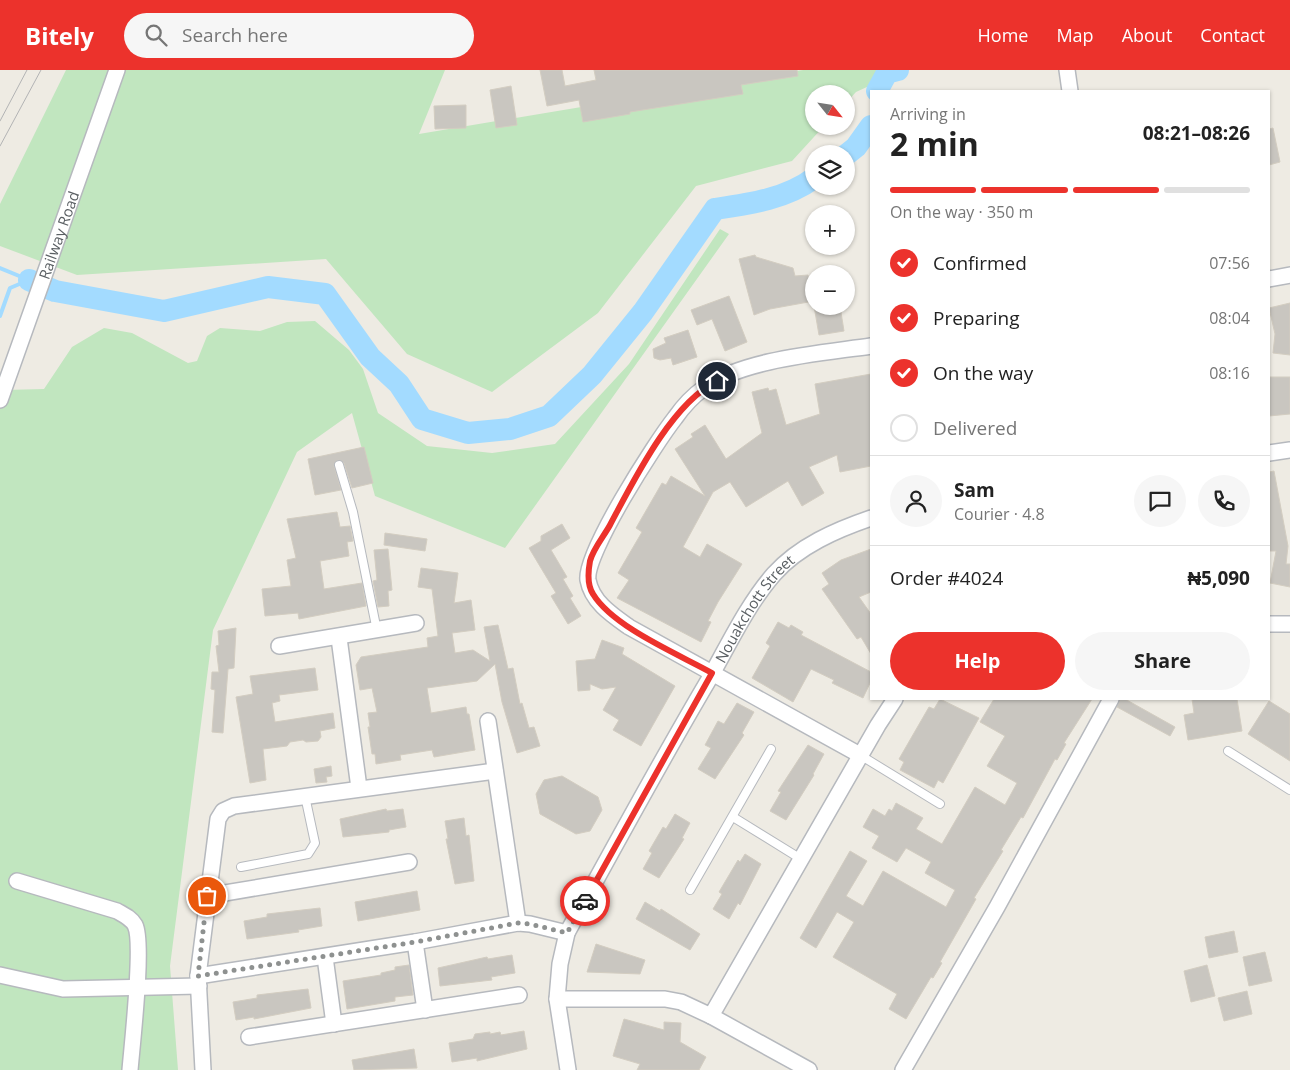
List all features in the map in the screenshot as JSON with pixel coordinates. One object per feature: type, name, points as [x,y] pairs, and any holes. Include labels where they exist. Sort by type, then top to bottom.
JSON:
[{"type":"street","name":"Railway Road","points":[[0,400],[117,70]]},
{"type":"street","points":[[1067,70],[1070,90]]},
{"type":"street","points":[[1270,278],[1290,275]]},
{"type":"street","points":[[860,755],[629,627],[604,608],[592,593],[588,578],[591,560],[636,476],[675,417],[704,388],[743,368],[870,346]]},
{"type":"street","points":[[1270,453],[1290,450]]},
{"type":"street","name":"Nouakchott Street","points":[[568,1070],[557,999],[560,964],[567,933],[712,673],[750,608],[774,574],[804,549],[840,529],[870,518]]},
{"type":"street","points":[[279,646],[339,638],[416,623]]},
{"type":"street","points":[[1270,624],[1290,624]]},
{"type":"street","points":[[339,638],[359,788]]},
{"type":"street","points":[[712,1016],[860,755],[894,700]]},
{"type":"street","points":[[903,1070],[997,907],[1110,700]]},
{"type":"street","points":[[488,721],[518,923]]},
{"type":"street","points":[[204,1070],[198,981],[218,819],[223,811],[234,806],[495,771]]},
{"type":"street","points":[[207,896],[409,862]]},
{"type":"street","points":[[17,881],[117,911],[127,916],[134,925],[138,934],[130,1070]]},
{"type":"street","points":[[0,975],[63,990],[136,988],[198,981],[518,923],[567,933]]},
{"type":"street","points":[[415,942],[425,1010]]},
{"type":"street","points":[[325,957],[334,1024]]},
{"type":"street","points":[[250,1037],[519,995]]},
{"type":"street","points":[[557,999],[665,999],[681,1002],[712,1016],[809,1070]]},
{"type":"lane","points":[[339,465],[353,512],[377,631]]},
{"type":"lane","points":[[690,890],[771,749]]},
{"type":"lane","points":[[1228,751],[1290,790]]},
{"type":"lane","points":[[860,755],[940,804]]},
{"type":"lane","points":[[241,867],[308,854],[313,849],[315,844],[305,796]]},
{"type":"lane","points":[[733,817],[801,859]]},
{"type":"green space","points":[[66,70],[445,70],[419,134],[803,70],[904,70],[855,93],[855,85],[805,85],[805,135],[816,135],[792,161],[696,186],[598,313],[492,392],[407,354],[326,259],[77,275],[0,246],[0,204]]},
{"type":"green space","points":[[720,229],[729,234],[505,548],[375,496],[352,413],[297,452],[213,630],[170,966],[178,1070],[0,1070],[0,400],[4,390],[44,389],[72,347],[104,328],[132,333],[188,363],[197,361],[207,336],[220,328],[260,331],[287,322],[315,321],[349,350],[363,369],[378,413],[427,446],[492,453],[555,444],[629,364]]},
{"type":"building","points":[[540,70],[562,70],[565,86],[596,80],[594,70],[797,70],[798,76],[741,85],[743,94],[630,112],[630,114],[583,122],[579,100],[547,106]]},
{"type":"building","points":[[511,86],[517,125],[496,128],[490,90]]},
{"type":"building","points":[[466,105],[466,128],[435,129],[434,106]]},
{"type":"building","points":[[1273,128],[1280,162],[1270,165],[1270,129]]},
{"type":"building","points":[[755,255],[756,257],[793,268],[795,276],[805,275],[805,303],[770,309],[754,315],[739,259]]},
{"type":"building","points":[[729,296],[747,342],[725,351],[712,319],[697,325],[691,310]]},
{"type":"building","points":[[1290,303],[1290,355],[1273,353],[1275,334],[1270,308]]},
{"type":"building","points":[[816,315],[841,315],[844,331],[819,335]]},
{"type":"building","points":[[688,330],[697,357],[673,365],[671,358],[660,360],[654,358],[653,349],[666,343],[664,338]]},
{"type":"building","points":[[870,374],[870,466],[840,472],[837,455],[809,467],[824,493],[802,506],[788,481],[746,507],[730,482],[713,492],[683,547],[700,557],[707,544],[742,564],[708,621],[711,622],[701,642],[617,598],[629,580],[618,573],[642,532],[636,528],[662,483],[666,485],[671,476],[705,496],[675,449],[693,437],[691,434],[705,425],[726,459],[762,433],[752,392],[768,388],[769,391],[776,389],[786,425],[820,414],[815,384]]},
{"type":"building","points":[[1270,377],[1290,377],[1290,414],[1270,416]]},
{"type":"building","points":[[364,447],[373,483],[352,488],[344,463],[338,460],[334,466],[341,490],[315,495],[308,459]]},
{"type":"building","points":[[1274,471],[1288,546],[1286,564],[1290,564],[1290,587],[1270,583],[1276,551],[1270,551],[1270,472]]},
{"type":"building","points":[[337,512],[340,527],[350,526],[353,541],[347,542],[349,556],[320,561],[324,589],[362,583],[366,606],[299,619],[298,613],[265,616],[262,589],[291,586],[287,560],[296,558],[287,519]]},
{"type":"building","points":[[562,524],[570,538],[551,550],[567,577],[563,579],[573,596],[570,598],[581,616],[568,624],[551,596],[556,593],[529,548],[541,541],[541,536]]},
{"type":"building","points":[[385,533],[427,539],[425,551],[384,545]]},
{"type":"building","points":[[388,549],[392,590],[388,591],[389,606],[378,607],[373,581],[377,580],[374,550]]},
{"type":"building","points":[[870,549],[870,592],[859,597],[870,613],[870,652],[861,637],[857,639],[822,589],[829,584],[822,573],[841,560]]},
{"type":"building","points":[[421,568],[458,573],[454,603],[471,600],[475,630],[452,633],[455,653],[473,650],[490,661],[484,627],[498,625],[508,669],[513,668],[520,704],[522,703],[529,728],[534,727],[540,746],[517,753],[502,702],[495,664],[477,681],[427,688],[431,713],[466,707],[467,714],[469,714],[475,750],[434,757],[432,750],[400,755],[401,760],[376,764],[375,754],[372,754],[368,713],[377,712],[372,688],[360,690],[356,665],[361,657],[428,647],[427,638],[438,636],[432,589],[418,587]]},
{"type":"building","points":[[778,622],[789,628],[791,625],[803,632],[801,635],[870,671],[870,683],[863,698],[832,683],[834,680],[811,669],[793,702],[752,678],[770,646],[766,643]]},
{"type":"building","points":[[236,628],[234,668],[228,669],[223,733],[212,732],[215,690],[211,689],[212,672],[219,672],[216,646],[219,645],[218,631]]},
{"type":"building","points":[[602,640],[624,648],[622,654],[675,686],[641,746],[613,730],[619,720],[603,710],[616,687],[602,689],[590,684],[590,690],[578,691],[576,661],[595,659]]},
{"type":"building","points":[[315,668],[318,690],[279,695],[280,701],[272,703],[275,722],[333,713],[335,728],[320,731],[321,737],[318,741],[306,742],[303,740],[290,742],[287,746],[263,749],[266,780],[250,783],[236,697],[253,694],[250,676]]},
{"type":"building","points":[[939,700],[942,700],[979,718],[943,783],[938,780],[934,788],[900,770],[904,762],[899,759],[929,707],[934,709]]},
{"type":"building","points":[[993,700],[1091,700],[1064,743],[1066,744],[1057,760],[1055,759],[1023,818],[1021,817],[1001,850],[1003,851],[974,898],[976,899],[940,962],[942,963],[933,978],[931,977],[906,1019],[889,1009],[897,994],[833,957],[854,922],[837,912],[816,948],[800,938],[850,851],[867,861],[846,896],[863,906],[883,871],[946,907],[955,890],[925,873],[931,862],[906,848],[897,862],[872,848],[879,836],[863,827],[873,809],[885,816],[889,809],[892,811],[896,803],[923,818],[916,829],[942,844],[975,787],[1005,805],[1017,783],[987,766],[1005,736],[980,722]]},
{"type":"building","points":[[1120,700],[1127,700],[1175,727],[1170,736],[1117,707]]},
{"type":"building","points":[[1192,700],[1237,700],[1242,731],[1188,740],[1184,715],[1194,713]]},
{"type":"building","points":[[1269,701],[1290,714],[1290,761],[1248,734]]},
{"type":"building","points":[[737,703],[754,712],[742,733],[744,735],[715,779],[698,769],[711,748],[705,745],[718,721],[724,724]]},
{"type":"building","points":[[808,745],[824,754],[814,775],[786,820],[770,811],[781,792],[778,791]]},
{"type":"building","points":[[331,766],[332,776],[326,777],[327,782],[316,783],[314,769]]},
{"type":"building","points":[[562,776],[598,797],[602,810],[590,831],[576,834],[540,814],[536,794],[544,780]]},
{"type":"building","points":[[386,809],[387,811],[403,809],[406,827],[389,830],[389,832],[343,837],[340,819]]},
{"type":"building","points":[[675,814],[690,823],[682,838],[684,839],[659,878],[643,869],[652,853],[649,851],[663,827],[666,829]]},
{"type":"building","points":[[464,818],[466,836],[469,835],[474,881],[455,884],[446,839],[448,839],[445,821]]},
{"type":"building","points":[[745,854],[761,864],[740,905],[738,903],[729,919],[713,909],[722,894],[719,892],[738,860],[740,862]]},
{"type":"building","points":[[417,891],[420,910],[358,921],[355,902]]},
{"type":"building","points":[[645,902],[660,911],[661,909],[700,934],[690,950],[636,919]]},
{"type":"building","points":[[320,908],[322,926],[298,930],[299,932],[247,939],[244,921],[267,917],[267,914]]},
{"type":"building","points":[[1234,931],[1238,952],[1209,958],[1205,937]]},
{"type":"building","points":[[596,944],[645,960],[640,974],[587,972]]},
{"type":"building","points":[[1265,952],[1272,981],[1249,986],[1243,957]]},
{"type":"building","points":[[512,955],[515,973],[491,977],[492,980],[440,986],[438,968],[487,957],[488,959]]},
{"type":"building","points":[[409,965],[413,995],[395,997],[395,1001],[347,1009],[343,981],[381,975],[381,973],[395,970],[395,967]]},
{"type":"building","points":[[1207,965],[1215,996],[1191,1002],[1184,971]]},
{"type":"building","points":[[308,989],[311,1008],[254,1019],[254,1017],[236,1020],[233,1002],[257,998],[257,995]]},
{"type":"building","points":[[1247,991],[1252,1014],[1224,1021],[1218,998]]},
{"type":"building","points":[[624,1019],[664,1030],[664,1022],[681,1023],[680,1042],[706,1057],[699,1070],[637,1070],[640,1064],[613,1056]]},
{"type":"building","points":[[524,1031],[527,1049],[477,1061],[477,1058],[452,1062],[449,1043],[473,1039],[475,1034],[500,1032],[501,1035]]},
{"type":"building","points":[[414,1049],[417,1068],[354,1070],[352,1060]]},
{"type":"waterway","points":[[878,90],[887,73],[898,70]]},
{"type":"waterway","points":[[855,148],[870,127]]},
{"type":"waterway","points":[[29,280],[55,291],[164,311],[268,287],[325,294],[370,357],[399,384],[422,419],[468,433],[510,429],[549,416],[592,375],[643,312],[715,209],[767,200],[792,191],[805,184]]},
{"type":"waterway","points":[[0,268],[29,280]]},
{"type":"waterway","points":[[0,316],[10,288],[29,280]]},
{"type":"tram line","points":[[0,121],[27,70]]},
{"type":"tram line","points":[[0,146],[41,70]]},
{"type":"way so far","points":[[207,896],[198,976],[415,942],[518,923],[543,926],[567,933],[585,901]]},
{"type":"route","points":[[585,901],[712,673],[629,627],[604,608],[592,593],[588,578],[591,560],[636,476],[675,417],[704,388],[717,381]]}]
